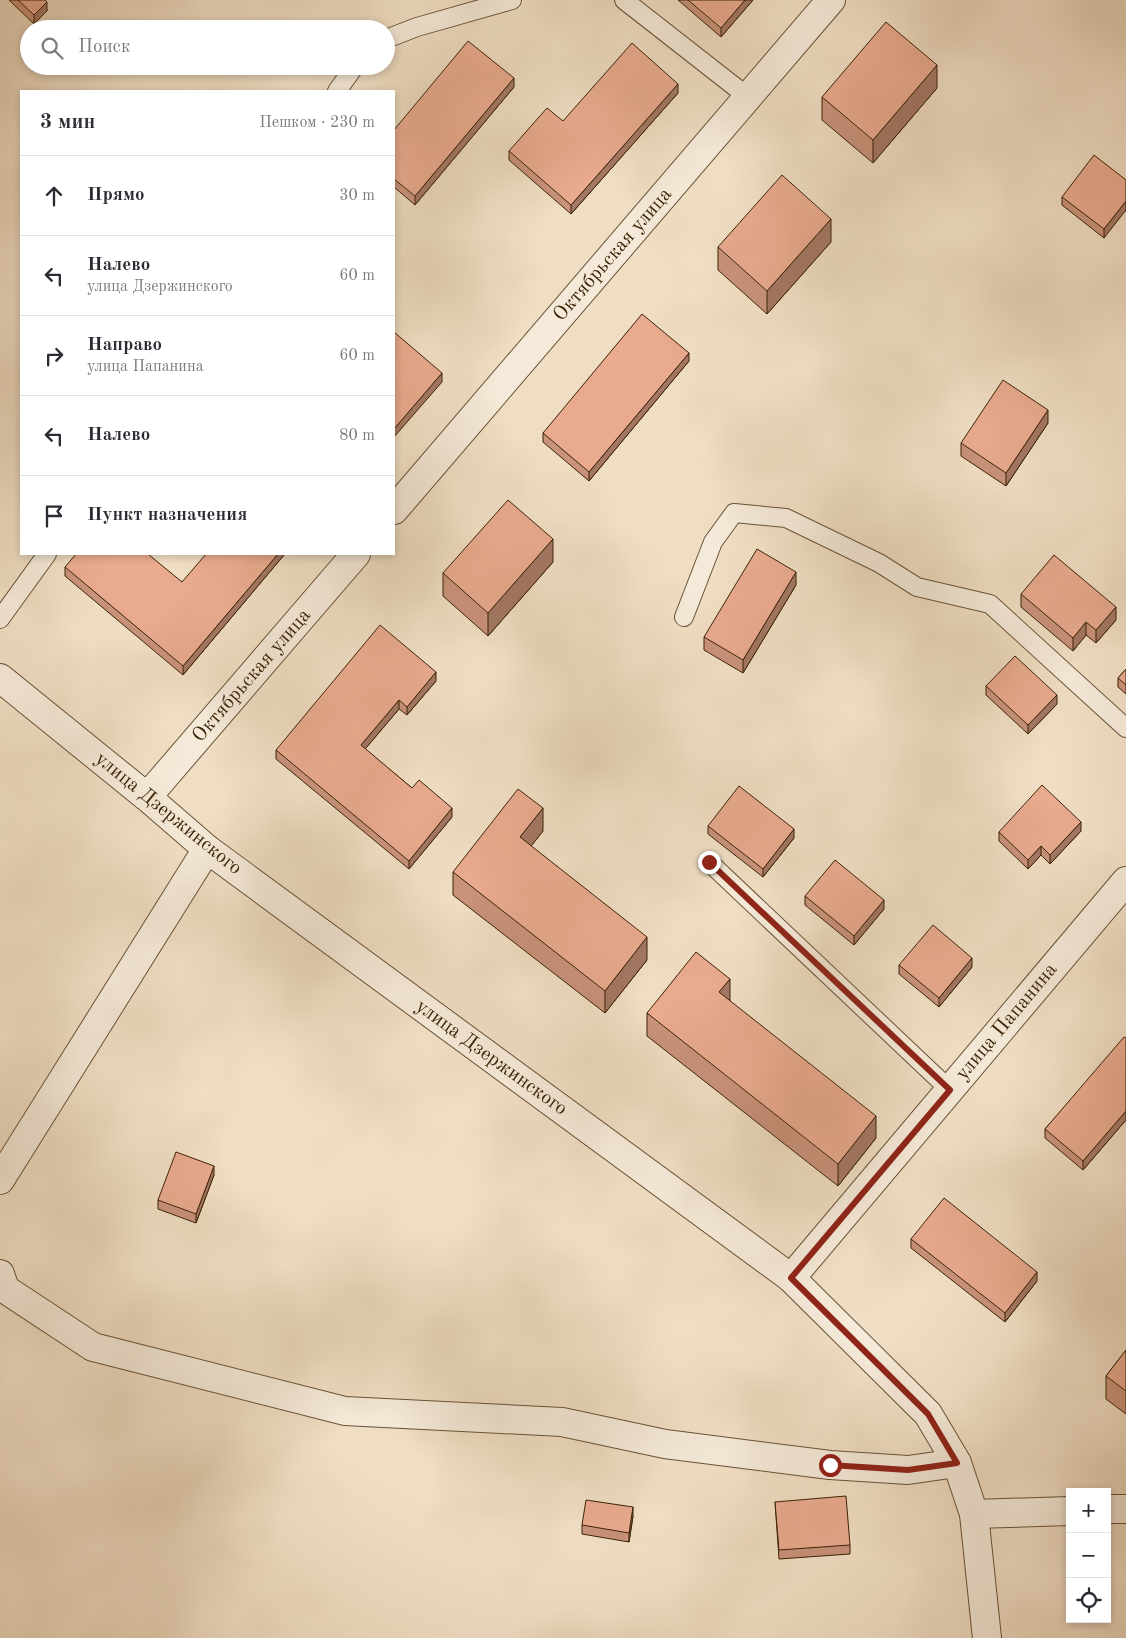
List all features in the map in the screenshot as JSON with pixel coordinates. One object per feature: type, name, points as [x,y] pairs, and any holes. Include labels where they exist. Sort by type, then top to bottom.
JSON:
[{"type":"street","name":"Октябрьская улица","points":[[395,509],[831,0]]},
{"type":"street","name":"Октябрьская улица","points":[[147,797],[355,555]]},
{"type":"street","name":"улица Дзержинского","points":[[0,678],[147,797],[207,849],[791,1278],[928,1414],[957,1463],[974,1514],[987,1638]]},
{"type":"street","points":[[0,1180],[207,849]]},
{"type":"street","name":"улица Папанина","points":[[791,1278],[1126,881]]},
{"type":"street","points":[[0,1274],[6,1288],[93,1347],[345,1411],[562,1422],[665,1444],[830,1465],[908,1470],[957,1463]]},
{"type":"street","points":[[1111,1509],[1126,1509]]},
{"type":"street","points":[[974,1514],[1066,1511]]},
{"type":"lane","points":[[395,36],[512,0]]},
{"type":"lane","points":[[624,0],[748,96]]},
{"type":"lane","points":[[338,90],[349,75]]},
{"type":"lane","points":[[684,617],[713,542],[734,513],[786,518],[879,563],[917,587],[990,604],[1126,728]]},
{"type":"lane","points":[[0,619],[46,555]]},
{"type":"lane","points":[[709,862],[950,1090]]},
{"type":"building","points":[[18,0],[45,0],[47,2],[34,15]]},
{"type":"building","points":[[688,0],[745,0],[721,28]]},
{"type":"building","points":[[886,22],[937,65],[873,140],[822,97]]},
{"type":"building","points":[[468,41],[514,78],[415,196],[395,180],[395,129]]},
{"type":"building","points":[[632,43],[678,84],[571,205],[509,151],[547,108],[563,121]]},
{"type":"building","points":[[1094,155],[1126,180],[1126,201],[1104,229],[1062,197]]},
{"type":"building","points":[[782,175],[831,219],[767,291],[718,247]]},
{"type":"building","points":[[642,314],[689,353],[589,472],[543,433]]},
{"type":"building","points":[[395,333],[442,373],[395,428]]},
{"type":"building","points":[[1003,380],[1048,410],[1006,473],[961,443]]},
{"type":"building","points":[[508,500],[553,539],[488,613],[443,573]]},
{"type":"building","points":[[757,549],[796,572],[743,660],[704,637]]},
{"type":"building","points":[[75,555],[149,555],[182,582],[205,555],[277,555],[183,666],[65,567]]},
{"type":"building","points":[[1054,555],[1116,607],[1096,630],[1086,622],[1073,638],[1021,594]]},
{"type":"building","points":[[380,625],[436,672],[407,707],[399,700],[361,745],[412,788],[419,780],[452,808],[409,861],[276,750]]},
{"type":"building","points":[[1015,656],[1057,695],[1028,725],[986,686]]},
{"type":"building","points":[[1126,669],[1126,685],[1118,678]]},
{"type":"building","points":[[1042,785],[1081,822],[1050,855],[1041,846],[1028,860],[999,832]]},
{"type":"building","points":[[739,786],[794,829],[763,869],[708,826]]},
{"type":"building","points":[[518,789],[543,808],[520,837],[647,937],[605,991],[453,872]]},
{"type":"building","points":[[835,860],[884,900],[854,936],[805,896]]},
{"type":"building","points":[[933,925],[972,958],[939,998],[899,965]]},
{"type":"building","points":[[696,952],[730,979],[719,992],[876,1116],[838,1164],[647,1013]]},
{"type":"building","points":[[1124,1037],[1126,1038],[1126,1111],[1083,1161],[1045,1129]]},
{"type":"building","points":[[176,1152],[214,1166],[196,1214],[158,1200]]},
{"type":"building","points":[[944,1198],[1037,1272],[1005,1313],[911,1239]]},
{"type":"building","points":[[1126,1350],[1126,1391],[1106,1376]]},
{"type":"building","points":[[846,1496],[850,1545],[779,1550],[775,1502]]},
{"type":"building","points":[[586,1500],[633,1507],[629,1533],[582,1525]]},
{"type":"route","points":[[709,862],[950,1090],[791,1278],[928,1414],[957,1463],[908,1470],[830,1465]]}]
